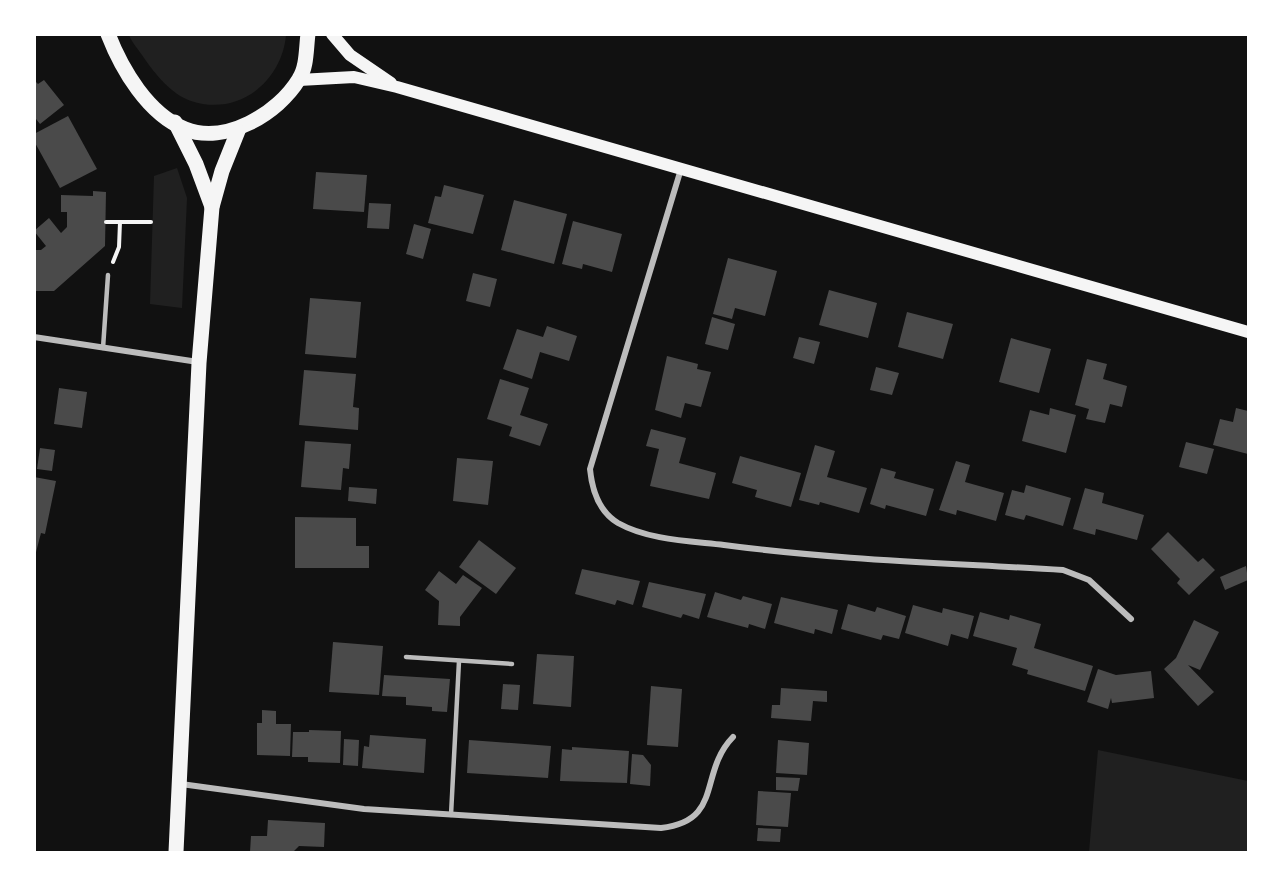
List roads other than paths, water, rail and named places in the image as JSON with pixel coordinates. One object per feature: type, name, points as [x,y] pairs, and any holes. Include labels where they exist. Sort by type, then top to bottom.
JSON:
[{"type":"main road","points":[[108,34],[116,53],[132,79],[154,108],[184,129],[207,134],[238,130],[266,113],[299,80],[304,66],[308,34]]},
{"type":"main road","points":[[332,34],[350,55],[397,87]]},
{"type":"main road","points":[[299,80],[354,77],[397,87],[1248,332]]},
{"type":"main road","points":[[175,122],[196,164],[212,207]]},
{"type":"main road","points":[[176,852],[199,363],[212,207],[222,171],[238,130]]},
{"type":"street","points":[[681,168],[590,469],[592,489],[601,507],[616,522],[634,530],[684,540],[781,553],[1063,570],[1089,580],[1131,619]]},
{"type":"street","points":[[34,337],[199,363]]},
{"type":"street","points":[[181,784],[364,810],[661,828],[676,826],[690,820],[701,808],[708,795],[713,767],[721,750],[733,737]]},
{"type":"lane","points":[[103,348],[108,275]]},
{"type":"lane","points":[[406,657],[512,664]]},
{"type":"lane","points":[[451,815],[459,661]]}]
